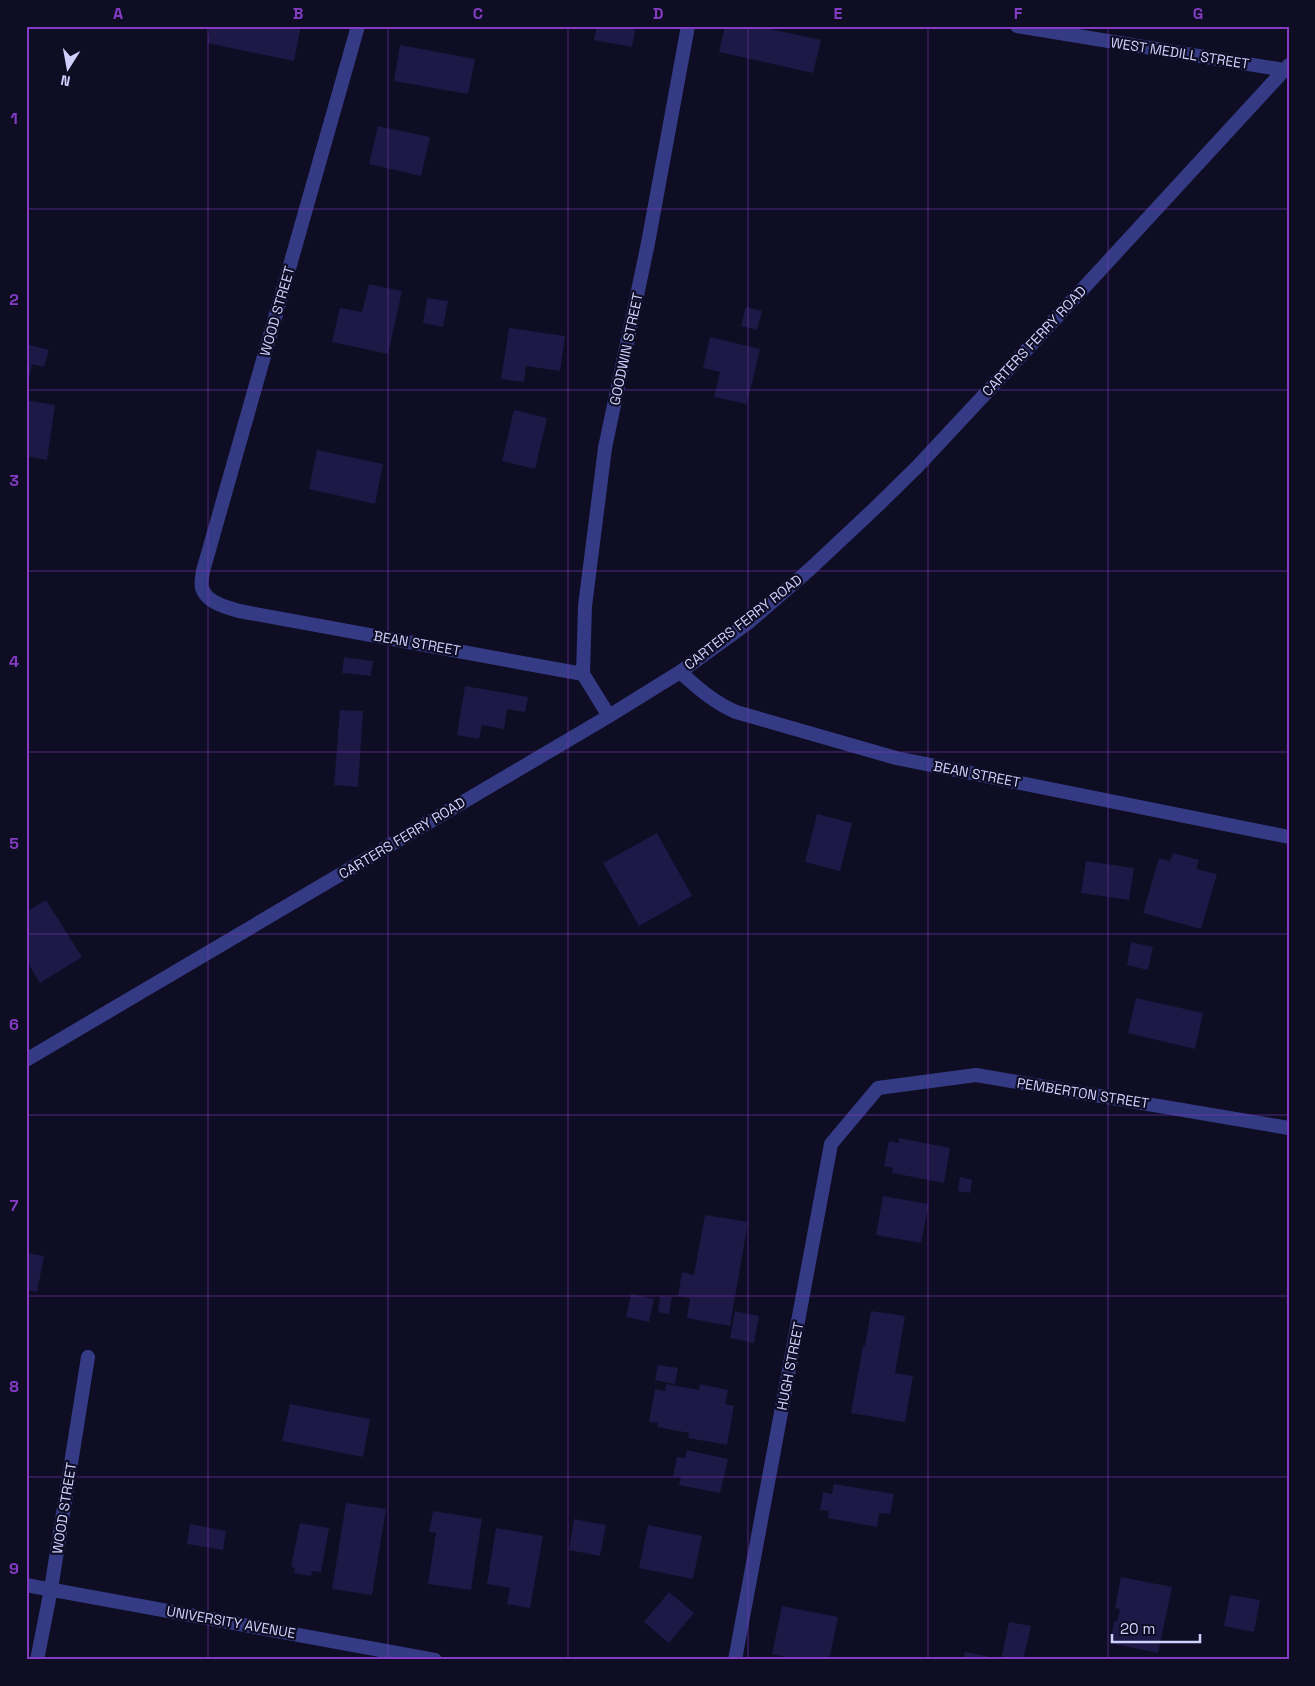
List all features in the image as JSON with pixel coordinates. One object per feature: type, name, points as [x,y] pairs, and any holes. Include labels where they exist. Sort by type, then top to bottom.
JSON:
[{"type":"street","name":"WOOD STREET","points":[[206,596],[201,586],[203,571],[358,26]]},
{"type":"street","name":"GOODWIN STREET","points":[[583,674],[585,606],[605,448],[648,243],[688,26]]},
{"type":"street","name":"WEST MEDILL STREET","points":[[1017,26],[1286,68]]},
{"type":"street","name":"CARTERS FERRY ROAD","points":[[26,1060],[609,716],[680,672],[749,622],[809,570],[910,473],[1051,324],[1286,68]]},
{"type":"street","name":"BEAN STREET","points":[[206,596],[224,606],[239,611],[583,674]]},
{"type":"street","name":"BEAN STREET","points":[[680,672],[708,698],[736,712],[896,758],[1289,837]]},
{"type":"street","points":[[583,674],[609,716]]},
{"type":"street","name":"PEMBERTON STREET","points":[[878,1088],[976,1075],[1289,1128]]},
{"type":"street","name":"HUGH STREET","points":[[735,1660],[831,1144],[878,1088]]},
{"type":"street","name":"WOOD STREET","points":[[37,1660],[51,1589],[88,1357]]},
{"type":"street","name":"UNIVERSITY AVENUE","points":[[26,1585],[435,1660]]},
{"type":"building","points":[[210,26],[301,26],[294,61],[207,43]]},
{"type":"building","points":[[597,26],[636,26],[632,47],[594,40]]},
{"type":"building","points":[[725,26],[758,26],[821,40],[813,73],[719,52]]},
{"type":"building","points":[[400,45],[475,59],[468,94],[394,81]]},
{"type":"building","points":[[378,126],[430,137],[421,176],[369,164]]},
{"type":"building","points":[[369,284],[402,291],[388,354],[332,342],[340,308],[362,312]]},
{"type":"building","points":[[427,298],[448,301],[443,327],[423,323]]},
{"type":"building","points":[[746,307],[762,311],[757,330],[741,326]]},
{"type":"building","points":[[509,328],[565,336],[560,371],[526,366],[524,382],[501,379]]},
{"type":"building","points":[[710,337],[760,349],[747,404],[714,397],[720,372],[703,368]]},
{"type":"building","points":[[26,344],[49,350],[44,367],[32,364],[29,379],[26,379]]},
{"type":"building","points":[[26,400],[55,405],[47,460],[26,456]]},
{"type":"building","points":[[514,410],[547,418],[535,469],[502,461]]},
{"type":"building","points":[[317,450],[383,464],[375,504],[309,489]]},
{"type":"building","points":[[344,657],[373,661],[371,676],[342,673]]},
{"type":"building","points":[[465,686],[528,697],[525,712],[507,709],[504,729],[482,725],[479,739],[457,735]]},
{"type":"building","points":[[340,710],[363,711],[358,787],[334,785]]},
{"type":"building","points":[[817,814],[852,823],[840,871],[805,862]]},
{"type":"building","points":[[657,833],[692,896],[639,926],[603,863]]},
{"type":"building","points":[[1173,853],[1199,860],[1196,869],[1217,874],[1201,929],[1143,913],[1159,858],[1170,861]]},
{"type":"building","points":[[1086,861],[1134,868],[1129,900],[1081,893]]},
{"type":"building","points":[[46,900],[82,957],[40,983],[26,960],[26,912]]},
{"type":"building","points":[[1131,942],[1153,947],[1148,970],[1127,965]]},
{"type":"building","points":[[1136,998],[1203,1013],[1195,1049],[1128,1033]]},
{"type":"building","points":[[899,1138],[950,1148],[944,1183],[892,1173],[893,1168],[884,1166],[889,1141],[898,1143]]},
{"type":"building","points":[[960,1177],[972,1180],[970,1193],[958,1191]]},
{"type":"building","points":[[883,1196],[929,1204],[921,1243],[876,1235]]},
{"type":"building","points":[[705,1215],[748,1222],[730,1326],[687,1318],[690,1298],[678,1296],[682,1272],[694,1275]]},
{"type":"building","points":[[26,1253],[44,1256],[37,1292],[26,1290]]},
{"type":"building","points":[[631,1294],[654,1299],[649,1322],[626,1317]]},
{"type":"building","points":[[660,1296],[672,1297],[669,1314],[658,1312]]},
{"type":"building","points":[[735,1311],[759,1316],[754,1343],[730,1338]]},
{"type":"building","points":[[871,1311],[905,1316],[895,1373],[913,1376],[905,1422],[851,1413]]},
{"type":"building","points":[[658,1365],[678,1368],[675,1384],[655,1380]]},
{"type":"building","points":[[666,1384],[699,1390],[700,1384],[728,1390],[725,1404],[734,1406],[727,1445],[688,1438],[689,1433],[657,1427],[658,1423],[649,1422],[655,1389],[665,1391]]},
{"type":"building","points":[[290,1404],[370,1419],[363,1457],[282,1441]]},
{"type":"building","points":[[687,1450],[728,1459],[720,1493],[679,1485],[681,1477],[673,1476],[677,1457],[685,1458]]},
{"type":"building","points":[[834,1484],[894,1494],[890,1514],[879,1513],[877,1527],[828,1518],[829,1511],[820,1510],[823,1492],[832,1494]]},
{"type":"building","points":[[346,1503],[386,1509],[372,1595],[332,1589]]},
{"type":"building","points":[[433,1511],[482,1519],[471,1590],[428,1584],[436,1533],[429,1532]]},
{"type":"building","points":[[574,1519],[606,1525],[600,1556],[569,1550]]},
{"type":"building","points":[[300,1523],[329,1528],[321,1572],[312,1571],[311,1576],[294,1573],[295,1568],[291,1567]]},
{"type":"building","points":[[190,1524],[226,1531],[223,1550],[187,1544]]},
{"type":"building","points":[[648,1525],[702,1536],[693,1579],[639,1568]]},
{"type":"building","points":[[496,1528],[543,1536],[530,1608],[507,1604],[510,1588],[487,1584]]},
{"type":"building","points":[[1121,1577],[1172,1587],[1158,1653],[1110,1643],[1114,1621],[1117,1622],[1120,1609],[1115,1608]]},
{"type":"building","points":[[669,1592],[694,1613],[669,1643],[644,1622]]},
{"type":"building","points":[[1230,1595],[1260,1600],[1254,1632],[1224,1626]]},
{"type":"building","points":[[782,1606],[838,1617],[829,1660],[798,1660],[772,1654]]},
{"type":"building","points":[[1009,1622],[1031,1626],[1023,1660],[1001,1660]]},
{"type":"building","points":[[965,1652],[1000,1659],[1000,1660],[963,1660]]}]
